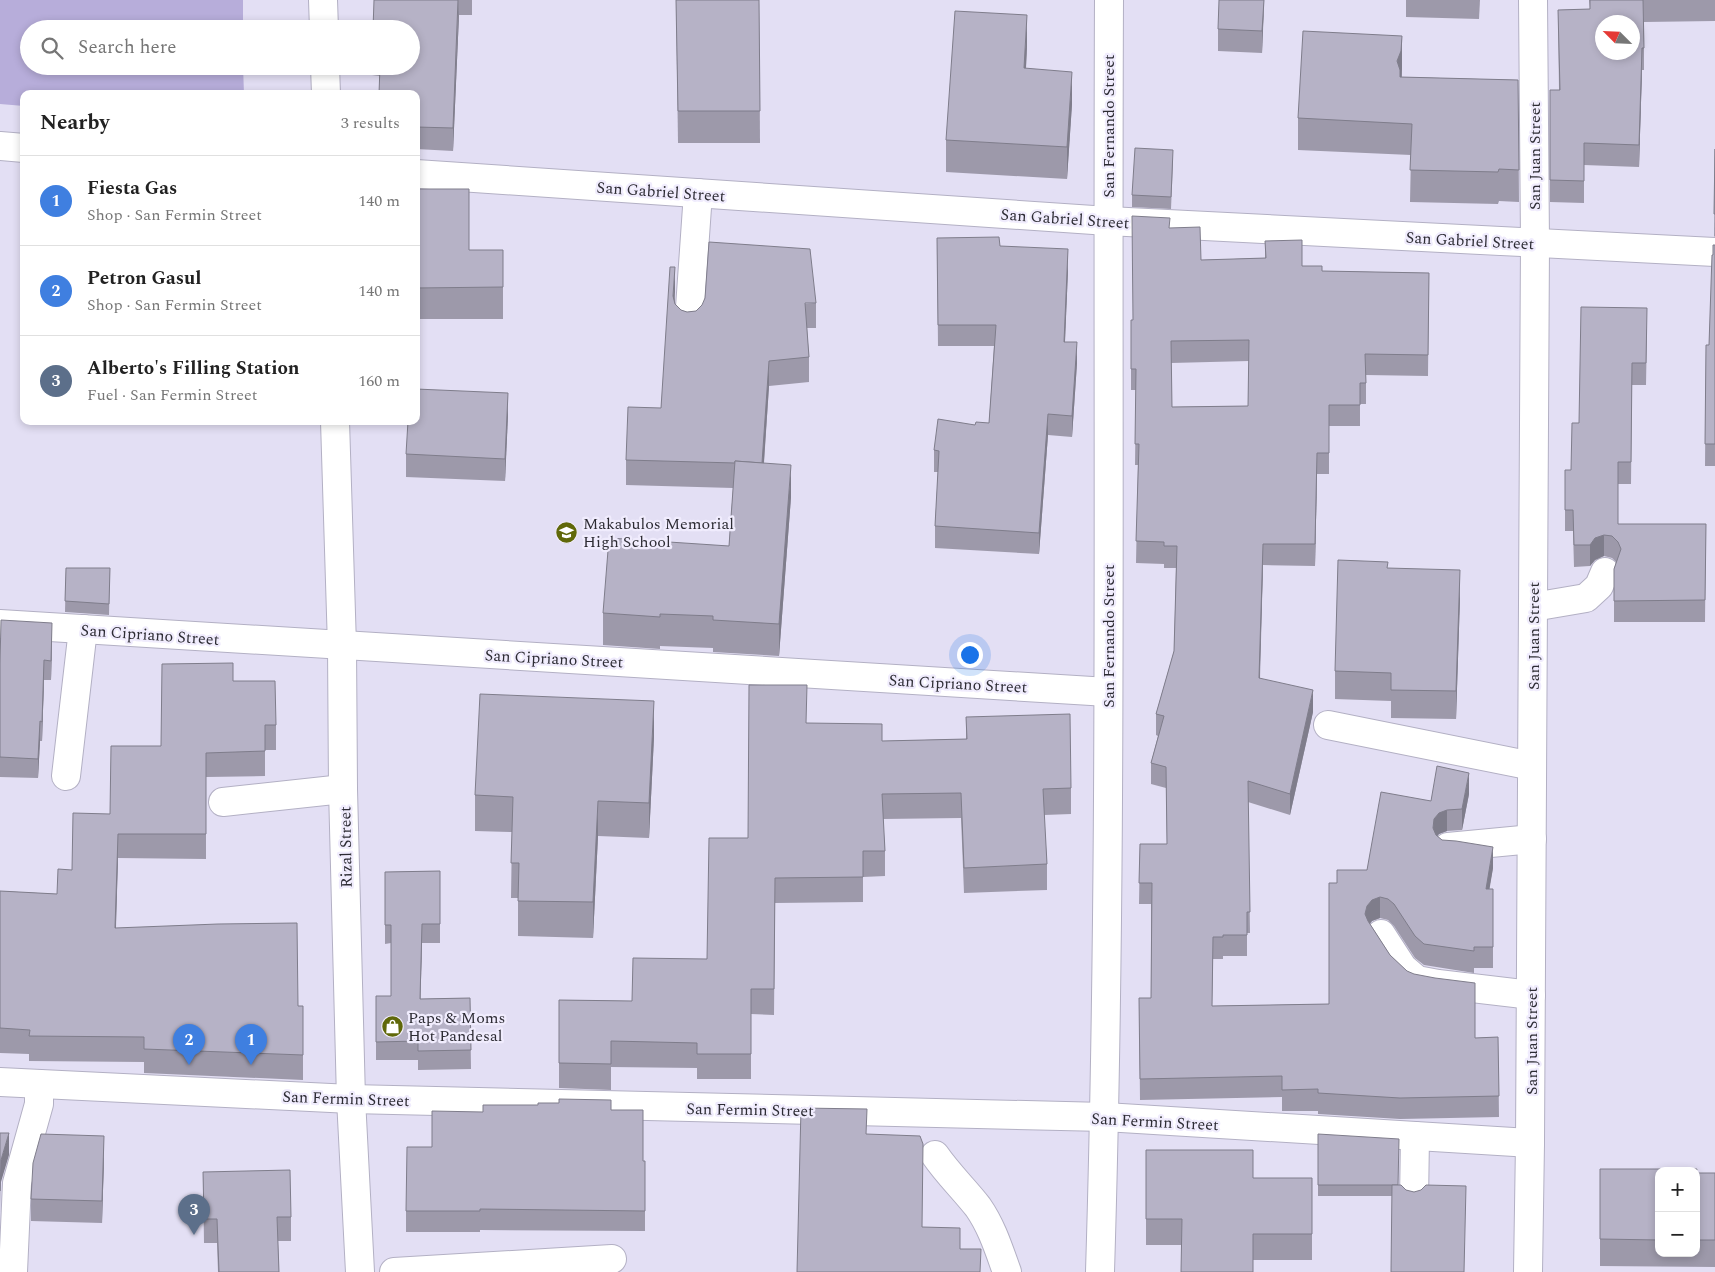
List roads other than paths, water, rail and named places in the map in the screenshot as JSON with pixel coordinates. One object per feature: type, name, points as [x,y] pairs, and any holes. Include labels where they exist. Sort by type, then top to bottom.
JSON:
[{"type":"street","points":[[323,0],[324,20]]},
{"type":"street","name":"San Fernando Street","points":[[1100,1272],[1104,1117],[1108,692],[1109,0]]},
{"type":"street","name":"San Juan Street","points":[[1528,1272],[1535,243],[1533,0]]},
{"type":"street","points":[[325,75],[326,90]]},
{"type":"street","points":[[1506,92],[1534,91]]},
{"type":"street","points":[[0,146],[20,148]]},
{"type":"street","name":"San Gabriel Street","points":[[420,174],[1108,221],[1715,252]]},
{"type":"street","points":[[689,322],[698,193]]},
{"type":"street","name":"Rizal Street","points":[[335,425],[342,646],[343,789],[351,1100],[360,1272]]},
{"type":"street","points":[[1533,607],[1586,598],[1599,586],[1606,572]]},
{"type":"street","name":"San Cipriano Street","points":[[0,624],[1108,692]]},
{"type":"street","points":[[66,776],[83,630]]},
{"type":"street","points":[[1328,725],[1532,766]]},
{"type":"street","points":[[223,802],[343,789]]},
{"type":"street","points":[[1448,847],[1532,839]]},
{"type":"street","points":[[1381,934],[1403,968],[1417,980],[1531,995]]},
{"type":"street","name":"San Fermin Street","points":[[0,1082],[351,1100],[1104,1117],[1530,1143]]},
{"type":"street","points":[[13,1272],[18,1183],[39,1104],[39,1084]]},
{"type":"street","points":[[1414,1202],[1416,1136]]},
{"type":"street","points":[[935,1155],[946,1171],[978,1207],[993,1234],[1007,1272]]},
{"type":"street","points":[[394,1272],[612,1258]]},
{"type":"place","name":"Makabulos Memorial High School","points":[[567,532]]},
{"type":"place","name":"Paps & Moms Hot Pandesal","points":[[392,1026]]},
{"type":"place","name":"Petron Gasul","points":[[189,1065]]},
{"type":"place","name":"Fiesta Gas","points":[[251,1065]]},
{"type":"place","name":"Alberto's Filling Station","points":[[194,1235]]}]
